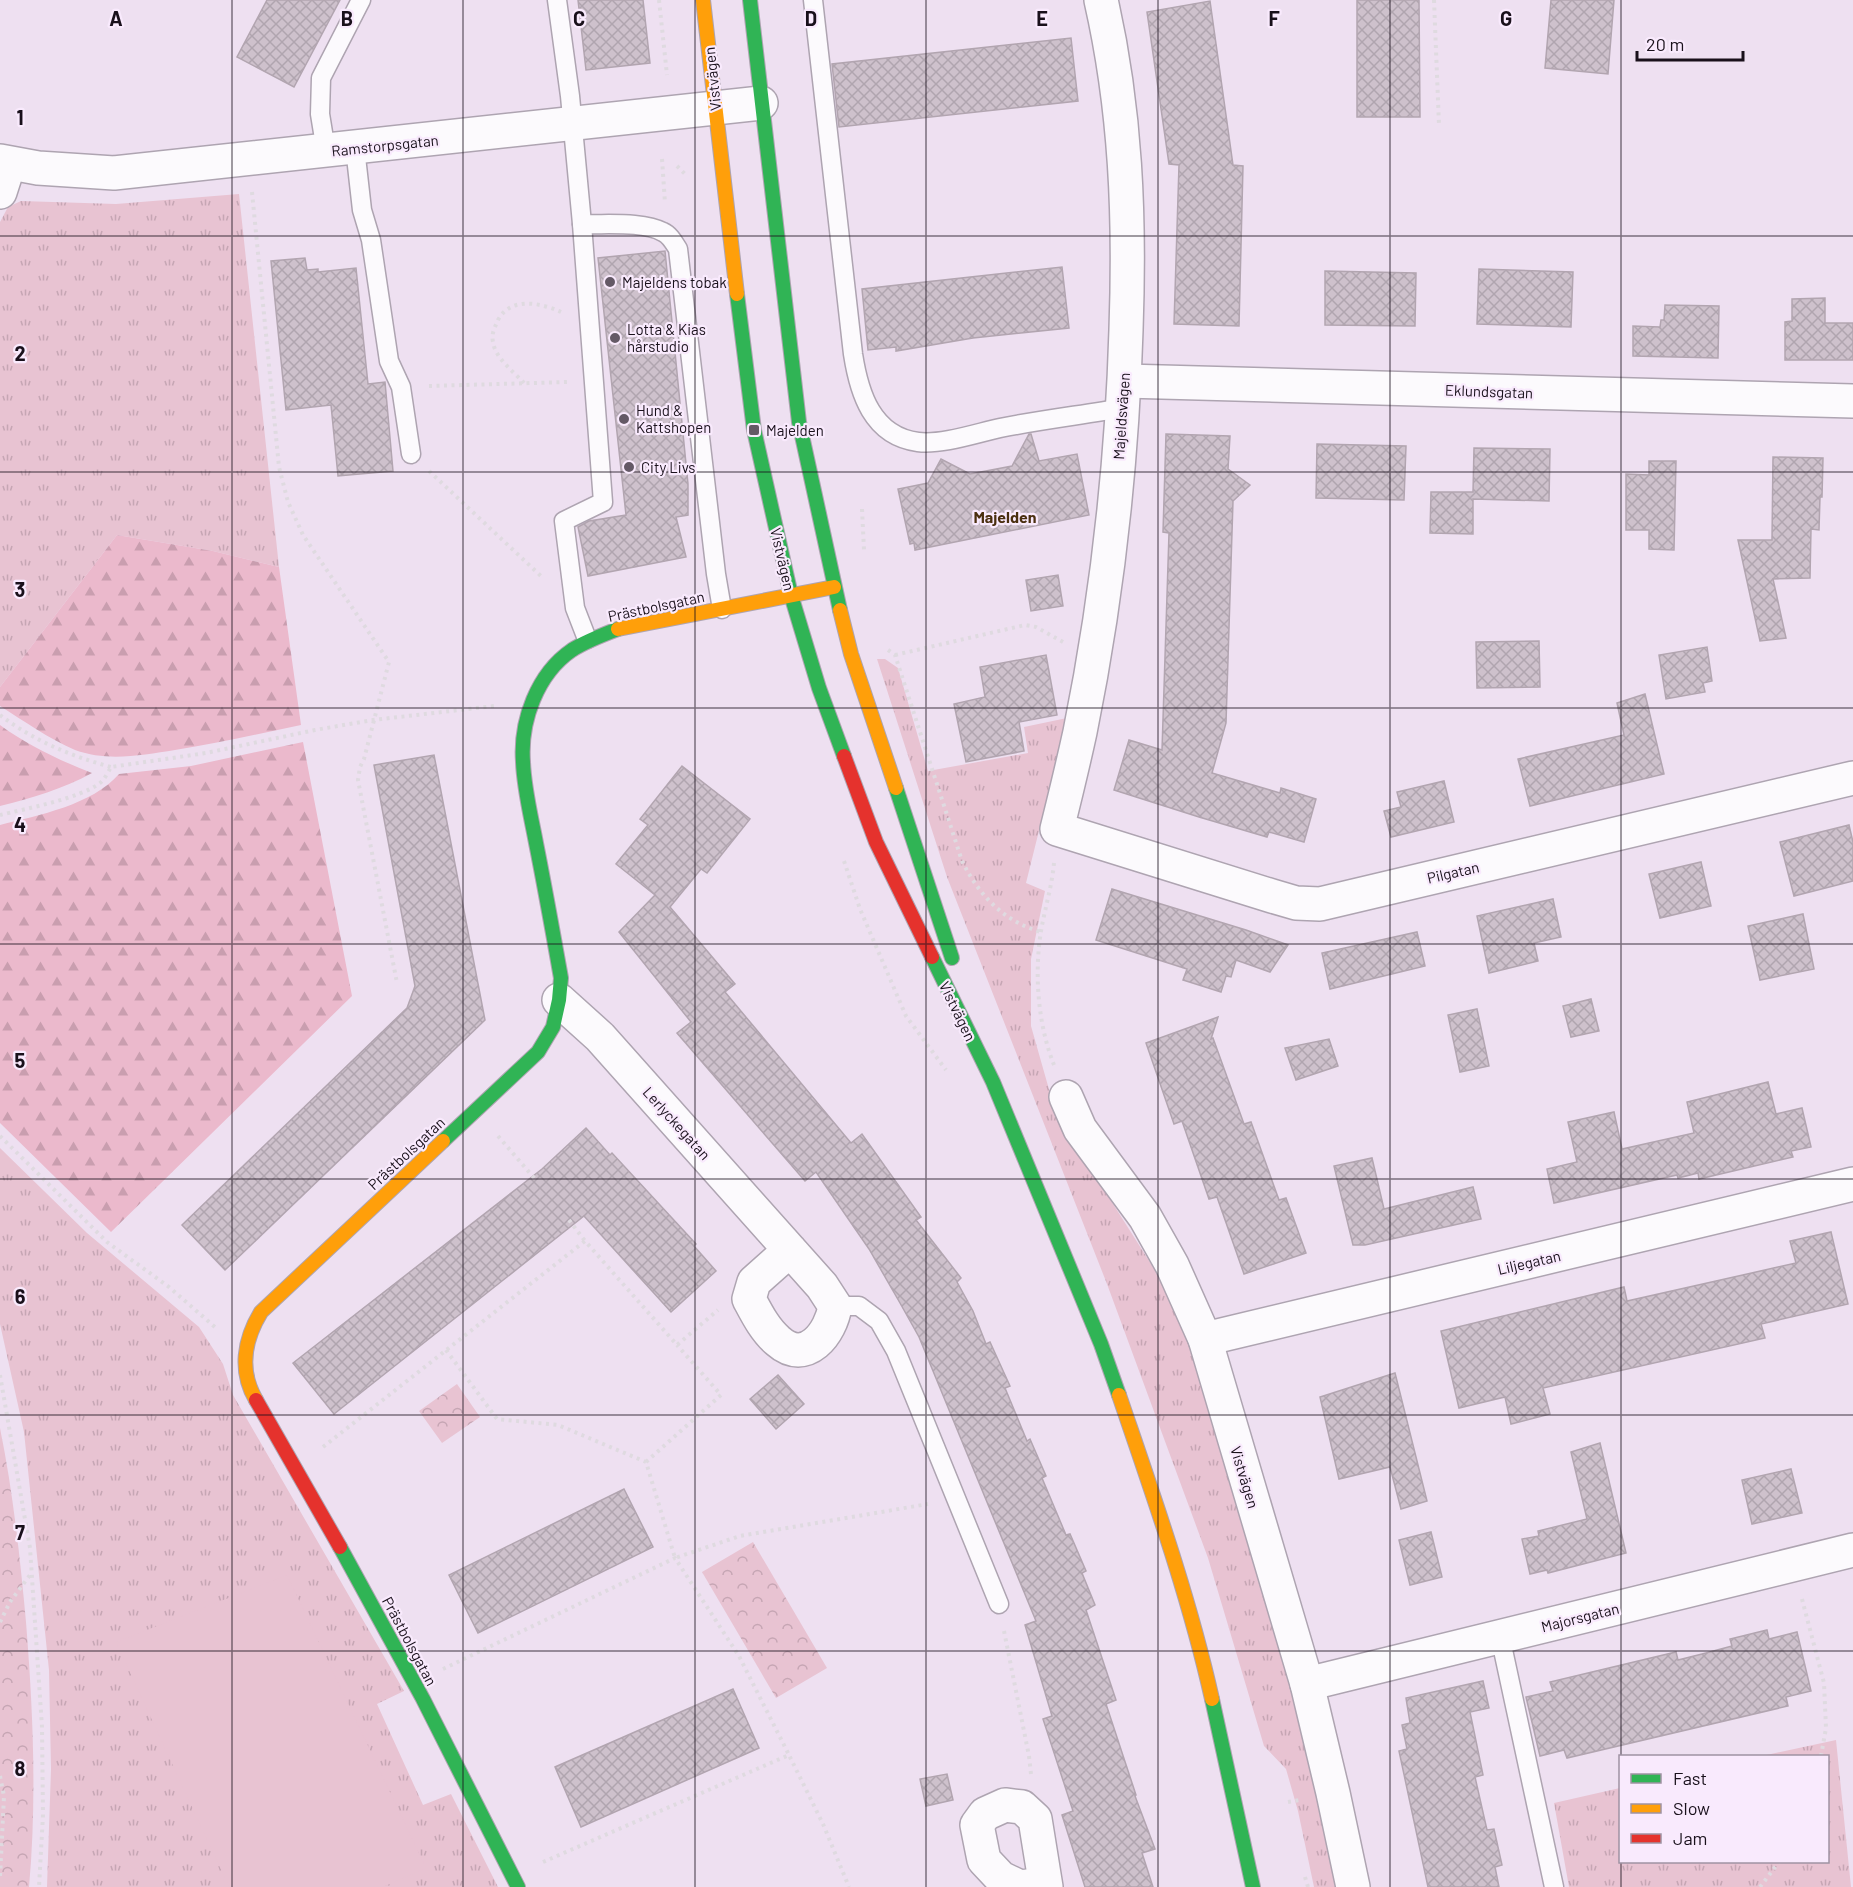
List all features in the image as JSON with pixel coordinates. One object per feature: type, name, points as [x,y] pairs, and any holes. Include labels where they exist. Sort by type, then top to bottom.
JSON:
[{"type":"main road","name":"Vistvägen","points":[[703,0],[754,430],[791,595],[817,681],[876,842],[993,1082],[1101,1344],[1157,1508],[1203,1659],[1253,1887]]},
{"type":"main road","name":"Vistvägen","points":[[750,0],[799,422],[834,587],[851,654],[993,1082]]},
{"type":"main road","name":"Prästbolsgatan","points":[[515,1881],[415,1683],[251,1391],[244,1361],[246,1344],[261,1312],[538,1052],[553,1027],[560,1000],[561,978],[522,754],[523,740],[533,702],[556,662],[587,639],[621,628],[834,587]]},
{"type":"street","name":"Majeldsvägen","points":[[1057,829],[1080,733],[1093,662],[1113,523],[1124,394],[1129,248],[1126,183],[1120,108],[1109,35],[1101,0]]},
{"type":"street","name":"Ramstorpsgatan","points":[[3,172],[114,173],[761,103]]},
{"type":"street","name":"Eklundsgatan","points":[[1124,394],[1853,401]]},
{"type":"street","name":"Pilgatan","points":[[1057,829],[1288,901],[1320,904],[1853,778]]},
{"type":"street","name":"Lerlyckegatan","points":[[560,1000],[600,1037],[822,1286],[835,1306]]},
{"type":"street","name":"Vistvägen","points":[[1066,1097],[1080,1129],[1099,1158],[1145,1217],[1172,1265],[1205,1339],[1307,1684],[1353,1887]]},
{"type":"street","name":"Liljegatan","points":[[1205,1339],[1853,1184]]},
{"type":"street","points":[[790,1250],[754,1282],[748,1299],[762,1323],[779,1343],[797,1350],[811,1346],[825,1335],[833,1319],[835,1306]]},
{"type":"street","name":"Majorsgatan","points":[[1307,1684],[1853,1550]]},
{"type":"street","points":[[1005,1805],[1022,1807],[1035,1819],[1046,1885],[1020,1887],[1001,1878],[984,1860],[977,1825],[985,1814],[1005,1805]]},
{"type":"lane","points":[[361,0],[321,78],[320,114],[340,150],[371,240],[389,361],[401,387],[411,454]]},
{"type":"lane","points":[[557,0],[582,224],[603,502],[564,521],[575,608],[587,639]]},
{"type":"lane","points":[[813,0],[856,379],[870,412],[901,438],[920,443],[954,439],[1000,428],[1124,394]]},
{"type":"lane","points":[[582,224],[645,227],[662,231],[669,236],[678,249],[722,609]]},
{"type":"lane","points":[[835,1306],[859,1306],[879,1321],[896,1351],[999,1604]]},
{"type":"lane","points":[[1500,1636],[1554,1887]]},
{"type":"path","points":[[658,0],[668,75]]},
{"type":"path","points":[[1434,0],[1439,125]]},
{"type":"path","points":[[248,159],[279,467],[288,502],[303,535],[389,662],[358,780],[397,983]]},
{"type":"path","points":[[662,159],[665,204],[662,231]]},
{"type":"path","points":[[524,383],[501,358],[493,343],[494,328],[501,315],[512,307],[527,303],[543,305],[560,311],[592,337]]},
{"type":"path","points":[[401,387],[595,381]]},
{"type":"path","points":[[411,454],[575,608]]},
{"type":"path","points":[[895,655],[1025,625],[1036,627],[1050,634],[1093,662]]},
{"type":"path","points":[[880,645],[895,655],[966,870],[985,897],[1001,913],[1014,922],[1041,932]]},
{"type":"path","points":[[0,715],[41,741],[75,757],[111,767],[206,753],[373,720],[533,702]]},
{"type":"path","points":[[0,815],[86,790],[101,782],[111,767]]},
{"type":"path","points":[[1057,829],[1053,879],[1041,932],[1040,1007],[1049,1052],[1066,1097]]},
{"type":"path","points":[[843,858],[860,909],[906,1016],[950,1075]]},
{"type":"path","points":[[476,1110],[535,1179]]},
{"type":"path","points":[[0,1136],[106,1242],[169,1287],[215,1327],[244,1361]]},
{"type":"path","points":[[569,1220],[721,1395],[646,1461]]},
{"type":"path","points":[[296,1468],[585,1241]]},
{"type":"path","points":[[677,1345],[728,1301],[748,1299]]},
{"type":"path","points":[[446,1350],[497,1419],[558,1425],[646,1461]]},
{"type":"path","points":[[0,1375],[30,1548],[42,1727],[43,1815],[39,1887]]},
{"type":"path","points":[[646,1461],[675,1558],[739,1656],[823,1824],[849,1887]]},
{"type":"path","points":[[415,1683],[675,1558],[740,1536],[955,1499]]},
{"type":"path","points":[[1793,1565],[1824,1683],[1826,1728],[1821,1755]]},
{"type":"path","points":[[0,1622],[10,1602],[31,1574]]},
{"type":"path","points":[[999,1604],[1029,1756],[1035,1819]]},
{"type":"path","points":[[515,1881],[789,1755]]},
{"type":"path","points":[[0,1776],[3,1796],[0,1878]]},
{"type":"path","points":[[1760,1887],[1778,1863]]},
{"type":"path","points":[[1305,1877],[1308,1887]]},
{"type":"green space","points":[[239,194],[279,567],[213,551],[117,535],[0,687],[0,222],[8,207],[21,201],[116,204]]},
{"type":"green space","points":[[117,535],[213,551],[279,567],[301,725],[175,750],[112,757],[87,754],[65,746],[0,706],[0,687]]},
{"type":"green space","points":[[877,659],[885,659],[898,668],[928,771],[1028,753],[1024,727],[1067,718],[1026,883],[1045,891],[1031,959],[1031,1026],[1056,1114],[1172,1297],[1209,1399],[1296,1702],[1339,1887],[1314,1887],[1298,1811],[1286,1769],[1264,1746],[1208,1558],[1107,1284],[947,877]]},
{"type":"green space","points":[[0,725],[44,752],[92,773],[70,784],[0,806]]},
{"type":"green space","points":[[303,742],[352,996],[111,1232],[0,1123],[0,825],[48,813],[80,801],[108,785],[119,774],[191,766]]},
{"type":"green space","points":[[0,1148],[87,1233],[199,1327],[223,1364],[233,1395],[404,1691],[377,1704],[423,1805],[451,1794],[498,1887],[47,1887],[51,1769],[49,1670],[24,1432],[0,1324]]},
{"type":"green space","points":[[457,1384],[480,1417],[442,1443],[419,1411]]},
{"type":"green space","points":[[0,1428],[16,1525],[28,1655],[33,1788],[29,1887],[0,1887]]},
{"type":"green space","points":[[753,1542],[827,1668],[776,1698],[702,1572]]},
{"type":"green space","points":[[287,1575],[426,1868],[383,1887],[229,1887],[116,1642]]},
{"type":"green space","points":[[1836,1740],[1851,1887],[1569,1887],[1554,1803],[1619,1788],[1619,1863],[1829,1863],[1829,1755],[1767,1755]]},
{"type":"building","points":[[267,0],[340,0],[294,87],[237,57]]},
{"type":"building","points":[[578,0],[643,0],[650,63],[586,70]]},
{"type":"building","points":[[1357,0],[1419,0],[1420,117],[1357,117]]},
{"type":"building","points":[[1551,0],[1614,0],[1608,74],[1545,68]]},
{"type":"building","points":[[1210,1],[1233,165],[1243,166],[1239,326],[1174,324],[1179,165],[1169,164],[1147,12]]},
{"type":"building","points":[[1071,38],[1078,101],[839,127],[832,64]]},
{"type":"building","points":[[665,251],[688,484],[688,515],[676,517],[686,557],[588,576],[578,527],[589,521],[626,515],[598,258]]},
{"type":"building","points":[[305,258],[307,270],[318,269],[318,272],[356,268],[368,384],[385,382],[393,471],[338,476],[331,405],[286,410],[271,261]]},
{"type":"building","points":[[1062,267],[1069,328],[973,338],[896,351],[896,347],[868,350],[862,289]]},
{"type":"building","points":[[1479,269],[1573,272],[1571,327],[1477,324]]},
{"type":"building","points":[[1325,271],[1416,273],[1415,326],[1325,325]]},
{"type":"building","points":[[1825,298],[1825,323],[1853,323],[1853,360],[1785,360],[1785,322],[1792,321],[1792,299]]},
{"type":"building","points":[[1665,305],[1719,306],[1718,358],[1633,356],[1633,326],[1660,327],[1661,320],[1664,320]]},
{"type":"building","points":[[1031,434],[1039,461],[1077,454],[1089,515],[915,550],[914,543],[910,544],[898,489],[928,483],[941,459],[970,474],[1012,466]]},
{"type":"building","points":[[1166,434],[1230,436],[1228,469],[1250,485],[1233,501],[1226,723],[1212,773],[1280,793],[1281,788],[1316,799],[1304,842],[1269,832],[1267,837],[1114,790],[1129,740],[1162,750],[1169,533],[1163,532]]},
{"type":"building","points":[[1317,444],[1406,446],[1404,500],[1316,498]]},
{"type":"building","points":[[1474,448],[1550,449],[1549,501],[1473,499],[1473,534],[1430,533],[1431,492],[1473,492]]},
{"type":"building","points":[[1773,457],[1823,458],[1822,497],[1820,497],[1819,530],[1811,529],[1810,578],[1773,579],[1786,638],[1760,641],[1738,540],[1772,540]]},
{"type":"building","points":[[1649,461],[1676,461],[1674,550],[1649,549],[1649,530],[1626,530],[1626,474],[1649,475]]},
{"type":"building","points":[[1058,575],[1063,606],[1031,611],[1026,580]]},
{"type":"building","points":[[1539,641],[1540,687],[1477,688],[1476,642]]},
{"type":"building","points":[[1707,647],[1712,681],[1703,683],[1705,692],[1666,699],[1659,655]]},
{"type":"building","points":[[1046,655],[1057,715],[1019,722],[1024,751],[966,762],[954,704],[985,697],[980,667]]},
{"type":"building","points":[[1645,694],[1664,774],[1530,806],[1518,759],[1624,735],[1617,703]]},
{"type":"building","points":[[434,755],[485,1020],[225,1270],[182,1225],[407,1008],[415,986],[374,765]]},
{"type":"building","points":[[682,766],[750,819],[707,873],[701,869],[670,907],[735,984],[725,992],[851,1143],[862,1134],[921,1217],[916,1220],[961,1278],[957,1282],[973,1311],[986,1344],[990,1342],[1010,1386],[1005,1388],[1027,1441],[1030,1439],[1046,1476],[1042,1478],[1066,1535],[1070,1534],[1086,1571],[1082,1573],[1095,1605],[1086,1610],[1116,1700],[1106,1704],[1135,1796],[1155,1849],[1142,1853],[1153,1887],[1085,1887],[1062,1815],[1073,1811],[1043,1719],[1052,1716],[1025,1625],[1036,1621],[919,1337],[900,1303],[869,1249],[816,1172],[805,1181],[677,1033],[691,1022],[619,932],[655,895],[616,864],[648,825],[640,819]]},
{"type":"building","points":[[1444,781],[1454,822],[1391,837],[1384,811],[1401,807],[1397,792]]},
{"type":"building","points":[[1849,825],[1853,842],[1853,881],[1794,896],[1780,842]]},
{"type":"building","points":[[1701,862],[1711,906],[1660,918],[1649,874]]},
{"type":"building","points":[[1112,889],[1288,945],[1270,972],[1236,960],[1231,977],[1226,976],[1221,992],[1183,980],[1187,969],[1096,940]]},
{"type":"building","points":[[1553,899],[1561,937],[1534,943],[1538,961],[1489,973],[1477,916]]},
{"type":"building","points":[[1803,914],[1814,969],[1760,980],[1748,926]]},
{"type":"building","points":[[1417,932],[1425,966],[1330,989],[1322,953]]},
{"type":"building","points":[[1591,999],[1599,1031],[1571,1037],[1563,1006]]},
{"type":"building","points":[[1477,1009],[1489,1066],[1460,1072],[1448,1015]]},
{"type":"building","points":[[1218,1017],[1211,1039],[1213,1038],[1244,1124],[1251,1122],[1279,1200],[1286,1198],[1306,1253],[1244,1274],[1217,1197],[1209,1199],[1182,1121],[1174,1124],[1146,1043]]},
{"type":"building","points":[[1329,1039],[1338,1066],[1296,1080],[1285,1048]]},
{"type":"building","points":[[1768,1082],[1776,1114],[1802,1108],[1811,1147],[1791,1151],[1793,1157],[1699,1179],[1698,1173],[1678,1178],[1677,1175],[1554,1203],[1547,1169],[1577,1162],[1568,1122],[1614,1112],[1622,1149],[1694,1133],[1687,1102]]},
{"type":"building","points":[[586,1128],[696,1244],[694,1246],[716,1271],[671,1312],[584,1216],[334,1414],[293,1363],[542,1169]]},
{"type":"building","points":[[1372,1158],[1384,1209],[1473,1187],[1481,1219],[1365,1245],[1353,1245],[1334,1166]]},
{"type":"building","points":[[1831,1232],[1848,1304],[1761,1324],[1765,1338],[1543,1388],[1550,1414],[1511,1424],[1505,1397],[1459,1408],[1441,1331],[1624,1287],[1627,1301],[1796,1263],[1790,1241]]},
{"type":"building","points":[[1395,1373],[1427,1501],[1401,1509],[1390,1467],[1339,1479],[1320,1397]]},
{"type":"building","points":[[778,1375],[804,1404],[776,1429],[750,1399]]},
{"type":"building","points":[[1600,1443],[1626,1553],[1548,1573],[1547,1570],[1530,1574],[1522,1539],[1539,1536],[1538,1531],[1587,1519],[1571,1452]]},
{"type":"building","points":[[1791,1469],[1802,1513],[1752,1524],[1742,1480]]},
{"type":"building","points":[[624,1489],[653,1547],[478,1633],[449,1575]]},
{"type":"building","points":[[1431,1532],[1442,1577],[1410,1585],[1399,1540]]},
{"type":"building","points":[[1767,1630],[1769,1639],[1797,1632],[1811,1691],[1786,1697],[1788,1706],[1567,1758],[1564,1750],[1540,1756],[1526,1697],[1553,1691],[1550,1682],[1676,1652],[1678,1660],[1732,1646],[1730,1639]]},
{"type":"building","points":[[1483,1681],[1489,1708],[1470,1712],[1483,1775],[1475,1777],[1487,1830],[1494,1829],[1502,1865],[1495,1867],[1499,1887],[1428,1887],[1399,1751],[1407,1749],[1402,1725],[1410,1723],[1406,1698]]},
{"type":"building","points":[[733,1689],[759,1748],[581,1827],[555,1767]]},
{"type":"building","points":[[947,1774],[953,1800],[926,1806],[920,1779]]},
{"type":"traffic: fast","points":[[750,0],[799,422],[840,610]]},
{"type":"traffic: fast","points":[[737,294],[754,430],[791,595],[819,688],[844,756]]},
{"type":"traffic: fast","points":[[443,1141],[538,1052],[553,1027],[561,978],[526,792],[523,762],[524,731],[540,685],[560,660],[583,644],[618,629]]},
{"type":"traffic: fast","points":[[896,788],[952,958]]},
{"type":"traffic: fast","points":[[932,957],[993,1082],[1101,1344],[1119,1395]]},
{"type":"traffic: fast","points":[[340,1547],[423,1699],[518,1887]]},
{"type":"traffic: fast","points":[[1212,1699],[1253,1887]]},
{"type":"traffic: slow","points":[[703,0],[737,294]]},
{"type":"traffic: slow","points":[[618,629],[834,587]]},
{"type":"traffic: slow","points":[[840,610],[851,654],[896,788]]},
{"type":"traffic: slow","points":[[256,1400],[247,1378],[246,1356],[251,1333],[261,1312],[443,1141]]},
{"type":"traffic: slow","points":[[1119,1395],[1181,1584],[1212,1699]]},
{"type":"traffic: jam","points":[[844,756],[876,842],[932,957]]},
{"type":"traffic: jam","points":[[256,1400],[340,1547]]},
{"type":"place","name":"Majeldens tobak","points":[[610,282]]},
{"type":"place","name":"Lotta & Kias hårstudio","points":[[615,338]]},
{"type":"place","name":"Hund & Kattshopen","points":[[624,419]]},
{"type":"place","name":"Majelden","points":[[754,430]]},
{"type":"place","name":"City Livs","points":[[629,467]]},
{"type":"district","name":"Majelden","points":[[1005,516]]}]
